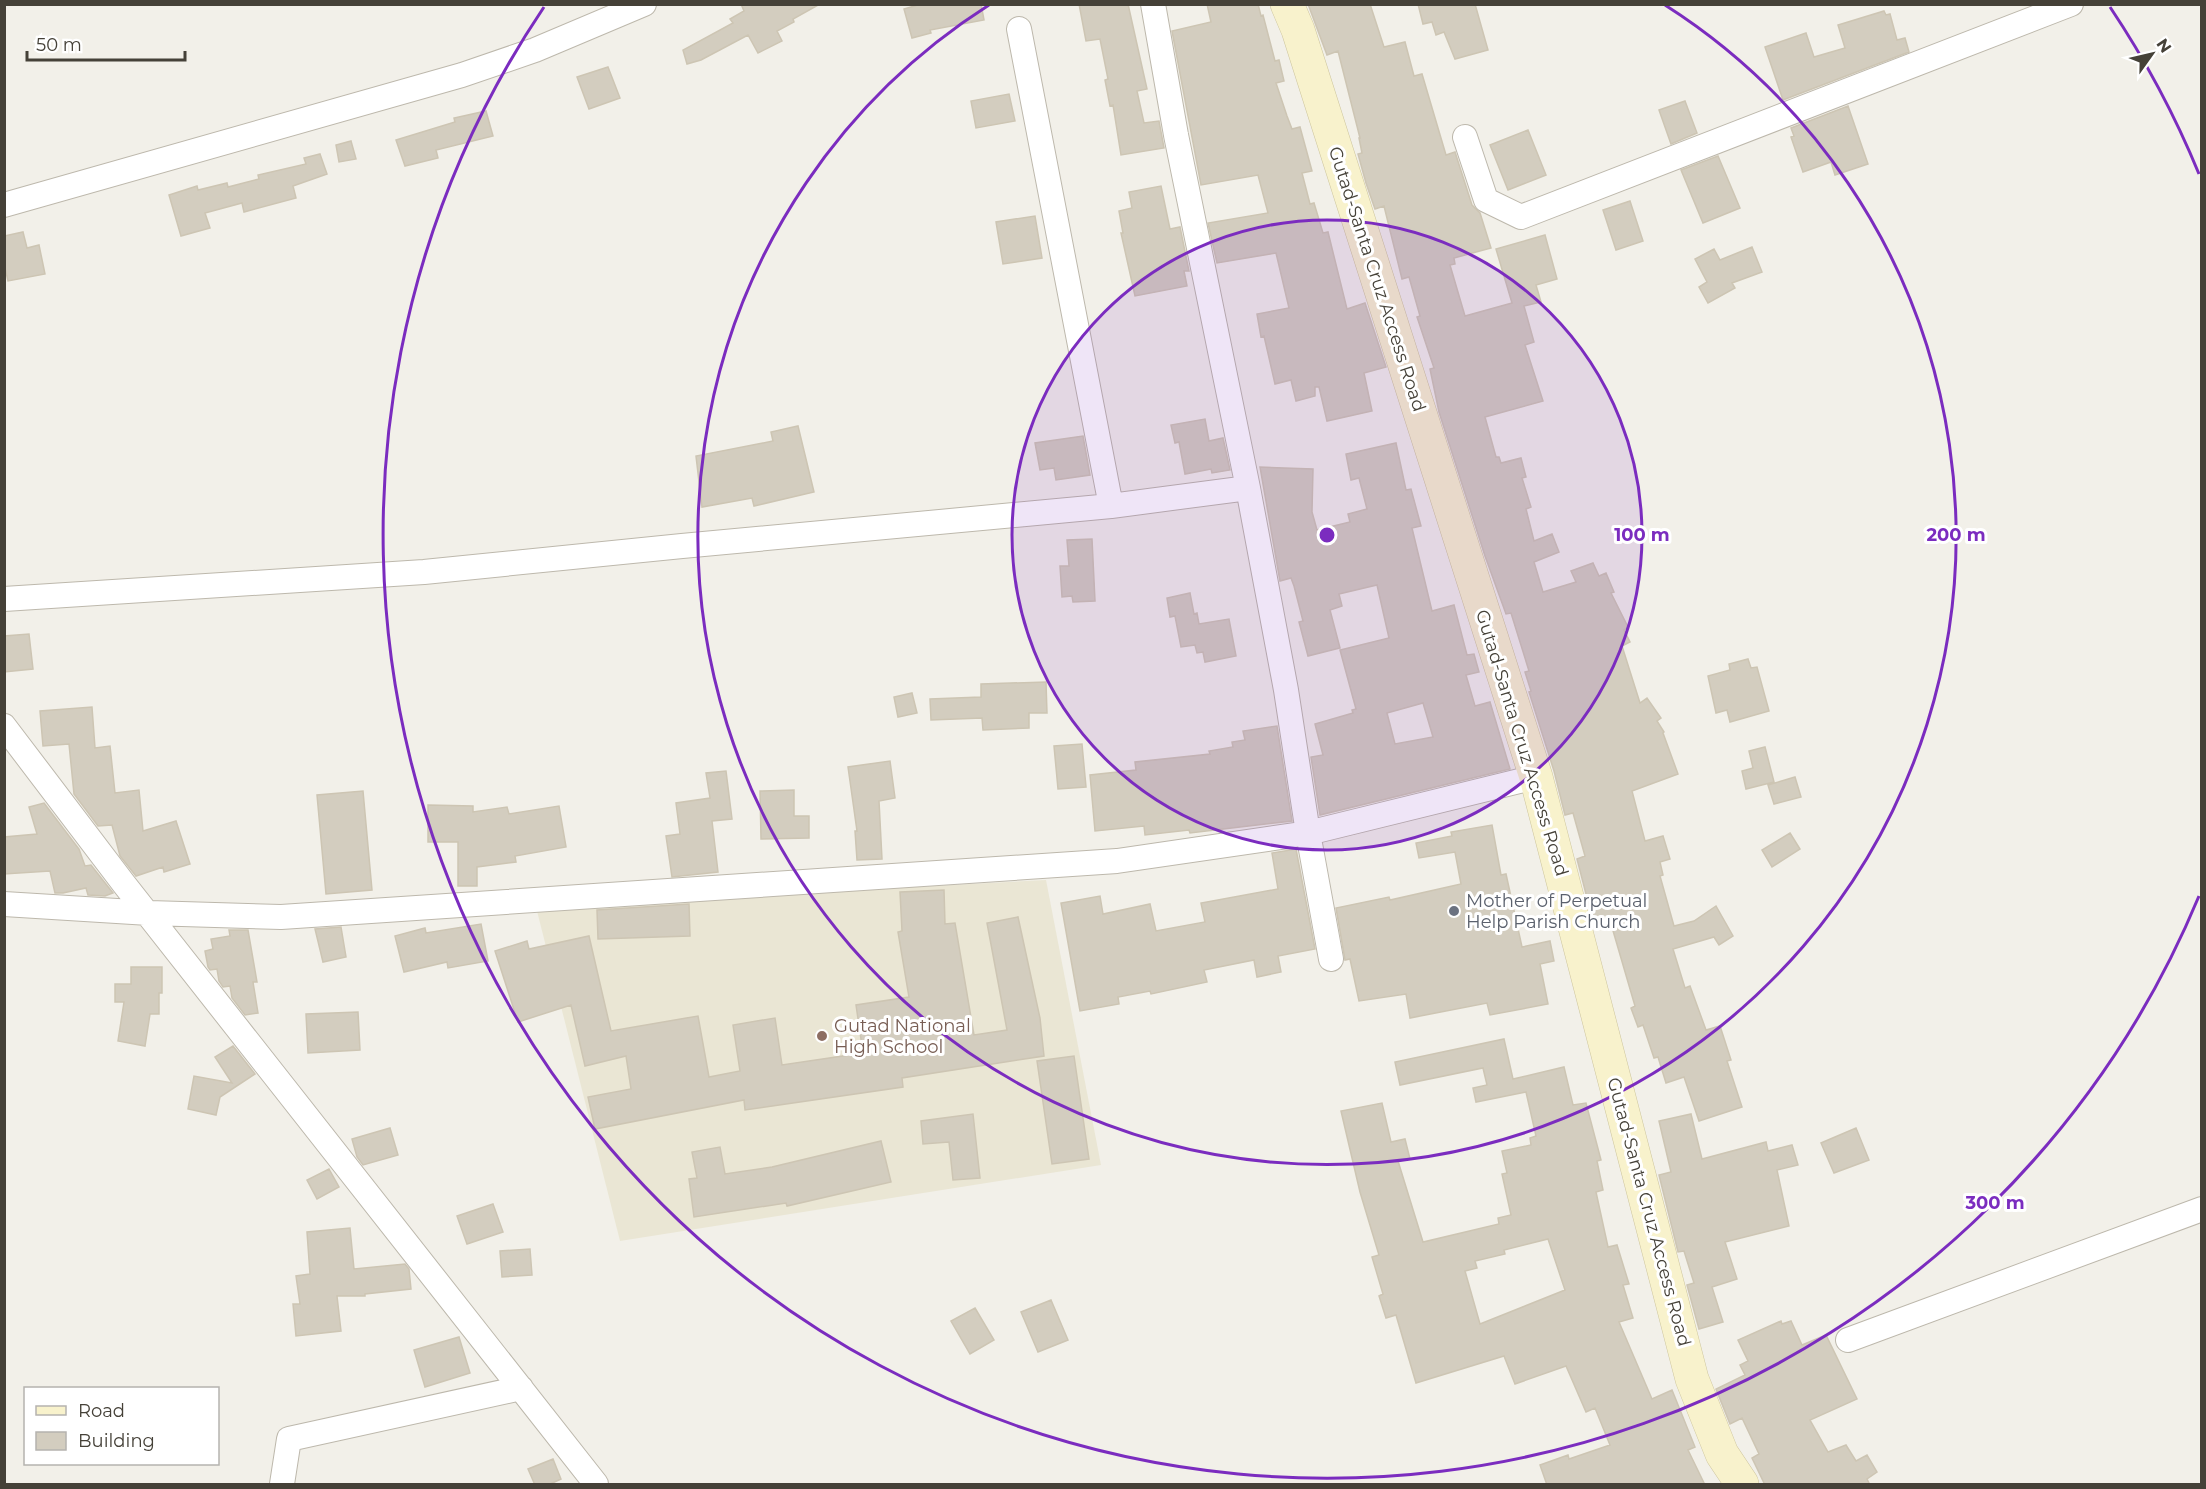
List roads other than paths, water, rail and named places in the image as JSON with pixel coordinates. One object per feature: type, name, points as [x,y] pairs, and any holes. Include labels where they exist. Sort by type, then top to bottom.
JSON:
[{"type":"main road","name":"Gutad-Santa Cruz Access Road","points":[[1287,4],[1298,30],[1536,777],[1692,1379],[1722,1454],[1742,1485]]},
{"type":"street","points":[[4,205],[462,75],[535,50],[644,4]]},
{"type":"street","points":[[1153,4],[1176,135],[1248,488],[1286,690],[1308,833],[1331,959]]},
{"type":"street","points":[[1465,138],[1486,200],[1521,217],[2071,4]]},
{"type":"street","points":[[1019,29],[1111,506]]},
{"type":"street","points":[[4,599],[424,572],[1111,506],[1248,488]]},
{"type":"street","points":[[4,726],[124,884],[596,1485]]},
{"type":"street","points":[[4,904],[149,913],[281,917],[1117,861],[1308,833],[1536,777]]},
{"type":"street","points":[[1848,1340],[2202,1209]]},
{"type":"street","points":[[282,1485],[289,1439],[521,1388]]},
{"type":"place","name":"Mother of Perpetual Help Parish Church","points":[[1454,911]]},
{"type":"place","name":"Gutad National High School","points":[[822,1036]]}]
